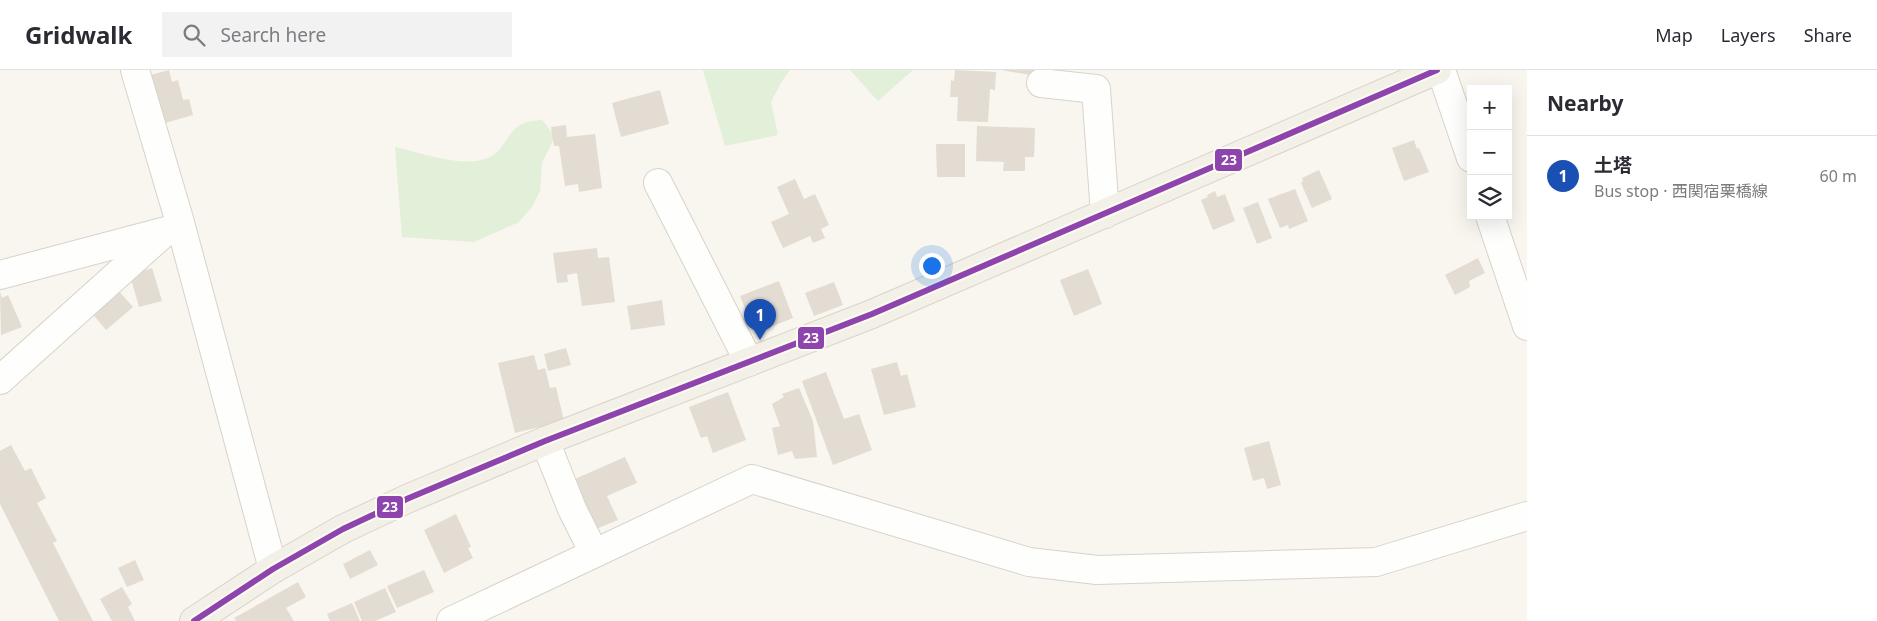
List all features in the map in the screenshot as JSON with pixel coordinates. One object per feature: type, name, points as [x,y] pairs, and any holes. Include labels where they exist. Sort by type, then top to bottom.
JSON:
[{"type":"main road","points":[[194,621],[273,569],[343,529],[409,498],[545,441],[872,314],[1000,257],[1105,214],[1437,70]]},
{"type":"street","points":[[135,70],[172,225],[273,569]]},
{"type":"street","points":[[1441,70],[1467,146]]},
{"type":"street","points":[[1041,83],[1096,90],[1105,214]]},
{"type":"street","points":[[658,183],[749,362]]},
{"type":"street","points":[[1491,220],[1527,326]]},
{"type":"street","points":[[0,275],[172,225]]},
{"type":"street","points":[[0,380],[172,225]]},
{"type":"street","points":[[545,441],[572,510],[594,553]]},
{"type":"street","points":[[451,621],[752,479],[1030,562],[1097,570],[1376,562],[1527,516]]},
{"type":"green space","points":[[703,70],[790,70],[771,102],[778,135],[725,146]]},
{"type":"green space","points":[[850,70],[913,70],[878,101]]},
{"type":"green space","points":[[542,120],[555,136],[542,163],[540,191],[532,207],[519,222],[474,242],[402,237],[395,147],[446,160],[473,161],[485,159],[495,154],[520,125]]},
{"type":"building","points":[[169,70],[172,82],[178,80],[183,100],[189,99],[193,115],[162,124],[150,75]]},
{"type":"building","points":[[955,70],[996,72],[995,90],[990,89],[988,122],[957,121],[958,97],[950,97],[951,80],[954,81]]},
{"type":"building","points":[[1001,70],[1037,70],[1036,76]]},
{"type":"building","points":[[660,90],[669,124],[621,137],[612,103]]},
{"type":"building","points":[[566,125],[567,137],[595,134],[602,188],[579,192],[578,184],[565,186],[559,146],[554,146],[551,127]]},
{"type":"building","points":[[977,126],[1035,128],[1034,157],[1025,157],[1025,171],[1003,171],[1004,162],[976,161]]},
{"type":"building","points":[[1414,140],[1429,172],[1404,181],[1392,148]]},
{"type":"building","points":[[936,144],[965,144],[965,177],[937,177]]},
{"type":"building","points":[[1319,170],[1332,199],[1312,208],[1301,183],[1303,181],[1302,178]]},
{"type":"building","points":[[795,179],[804,199],[815,194],[829,225],[821,229],[825,238],[813,243],[810,236],[783,248],[771,222],[789,214],[777,187]]},
{"type":"building","points":[[1295,189],[1308,221],[1289,229],[1288,225],[1280,228],[1268,199]]},
{"type":"building","points":[[1215,191],[1217,197],[1225,194],[1235,221],[1213,230],[1201,200]]},
{"type":"building","points":[[1258,202],[1272,238],[1257,244],[1243,208]]},
{"type":"building","points":[[597,248],[598,258],[609,257],[615,302],[582,306],[577,273],[567,275],[568,282],[557,283],[553,253]]},
{"type":"building","points":[[1478,258],[1485,273],[1469,281],[1470,287],[1455,295],[1445,275]]},
{"type":"building","points":[[152,268],[162,301],[139,307],[130,275]]},
{"type":"building","points":[[1088,269],[1102,304],[1074,316],[1060,280]]},
{"type":"building","points":[[779,281],[793,318],[755,333],[740,296]]},
{"type":"building","points":[[834,282],[843,305],[814,316],[805,293]]},
{"type":"building","points":[[117,289],[133,307],[106,330],[91,312]]},
{"type":"building","points":[[0,292],[2,298],[8,295],[22,327],[1,335]]},
{"type":"building","points":[[662,300],[665,325],[631,330],[627,306]]},
{"type":"building","points":[[566,348],[571,365],[548,371],[544,354]]},
{"type":"building","points":[[534,355],[538,370],[545,368],[550,388],[556,387],[564,421],[515,433],[498,363]]},
{"type":"building","points":[[897,362],[901,376],[907,374],[916,407],[884,415],[871,369]]},
{"type":"building","points":[[826,372],[844,419],[859,414],[872,450],[833,465],[802,381]]},
{"type":"building","points":[[799,388],[813,421],[817,457],[795,459],[792,451],[778,455],[772,428],[780,426],[772,404],[784,397],[782,394]]},
{"type":"building","points":[[728,392],[746,440],[713,453],[707,436],[701,438],[689,407]]},
{"type":"building","points":[[1269,441],[1281,485],[1267,489],[1264,478],[1253,481],[1244,448]]},
{"type":"building","points":[[11,445],[25,471],[31,468],[46,498],[37,503],[57,541],[53,543],[93,621],[59,621],[0,504],[0,451]]},
{"type":"building","points":[[625,457],[637,483],[607,496],[618,520],[589,532],[568,482]]},
{"type":"building","points":[[456,514],[471,547],[468,548],[473,558],[444,573],[424,530]]},
{"type":"building","points":[[370,550],[378,565],[350,579],[343,564]]},
{"type":"building","points":[[135,560],[144,580],[127,587],[118,568]]},
{"type":"building","points":[[424,570],[434,592],[397,608],[387,586]]},
{"type":"building","points":[[298,582],[306,597],[286,608],[294,621],[236,621],[234,618]]},
{"type":"building","points":[[122,587],[132,604],[128,607],[135,621],[112,621],[100,599]]},
{"type":"building","points":[[385,588],[396,612],[375,621],[362,621],[354,602]]},
{"type":"building","points":[[352,603],[360,621],[330,621],[327,614]]},
{"type":"transit line","name":"23","points":[[194,621],[273,569],[343,529],[409,498],[545,441],[872,314],[1437,70]]},
{"type":"place","name":"土塔","points":[[760,340]]}]
